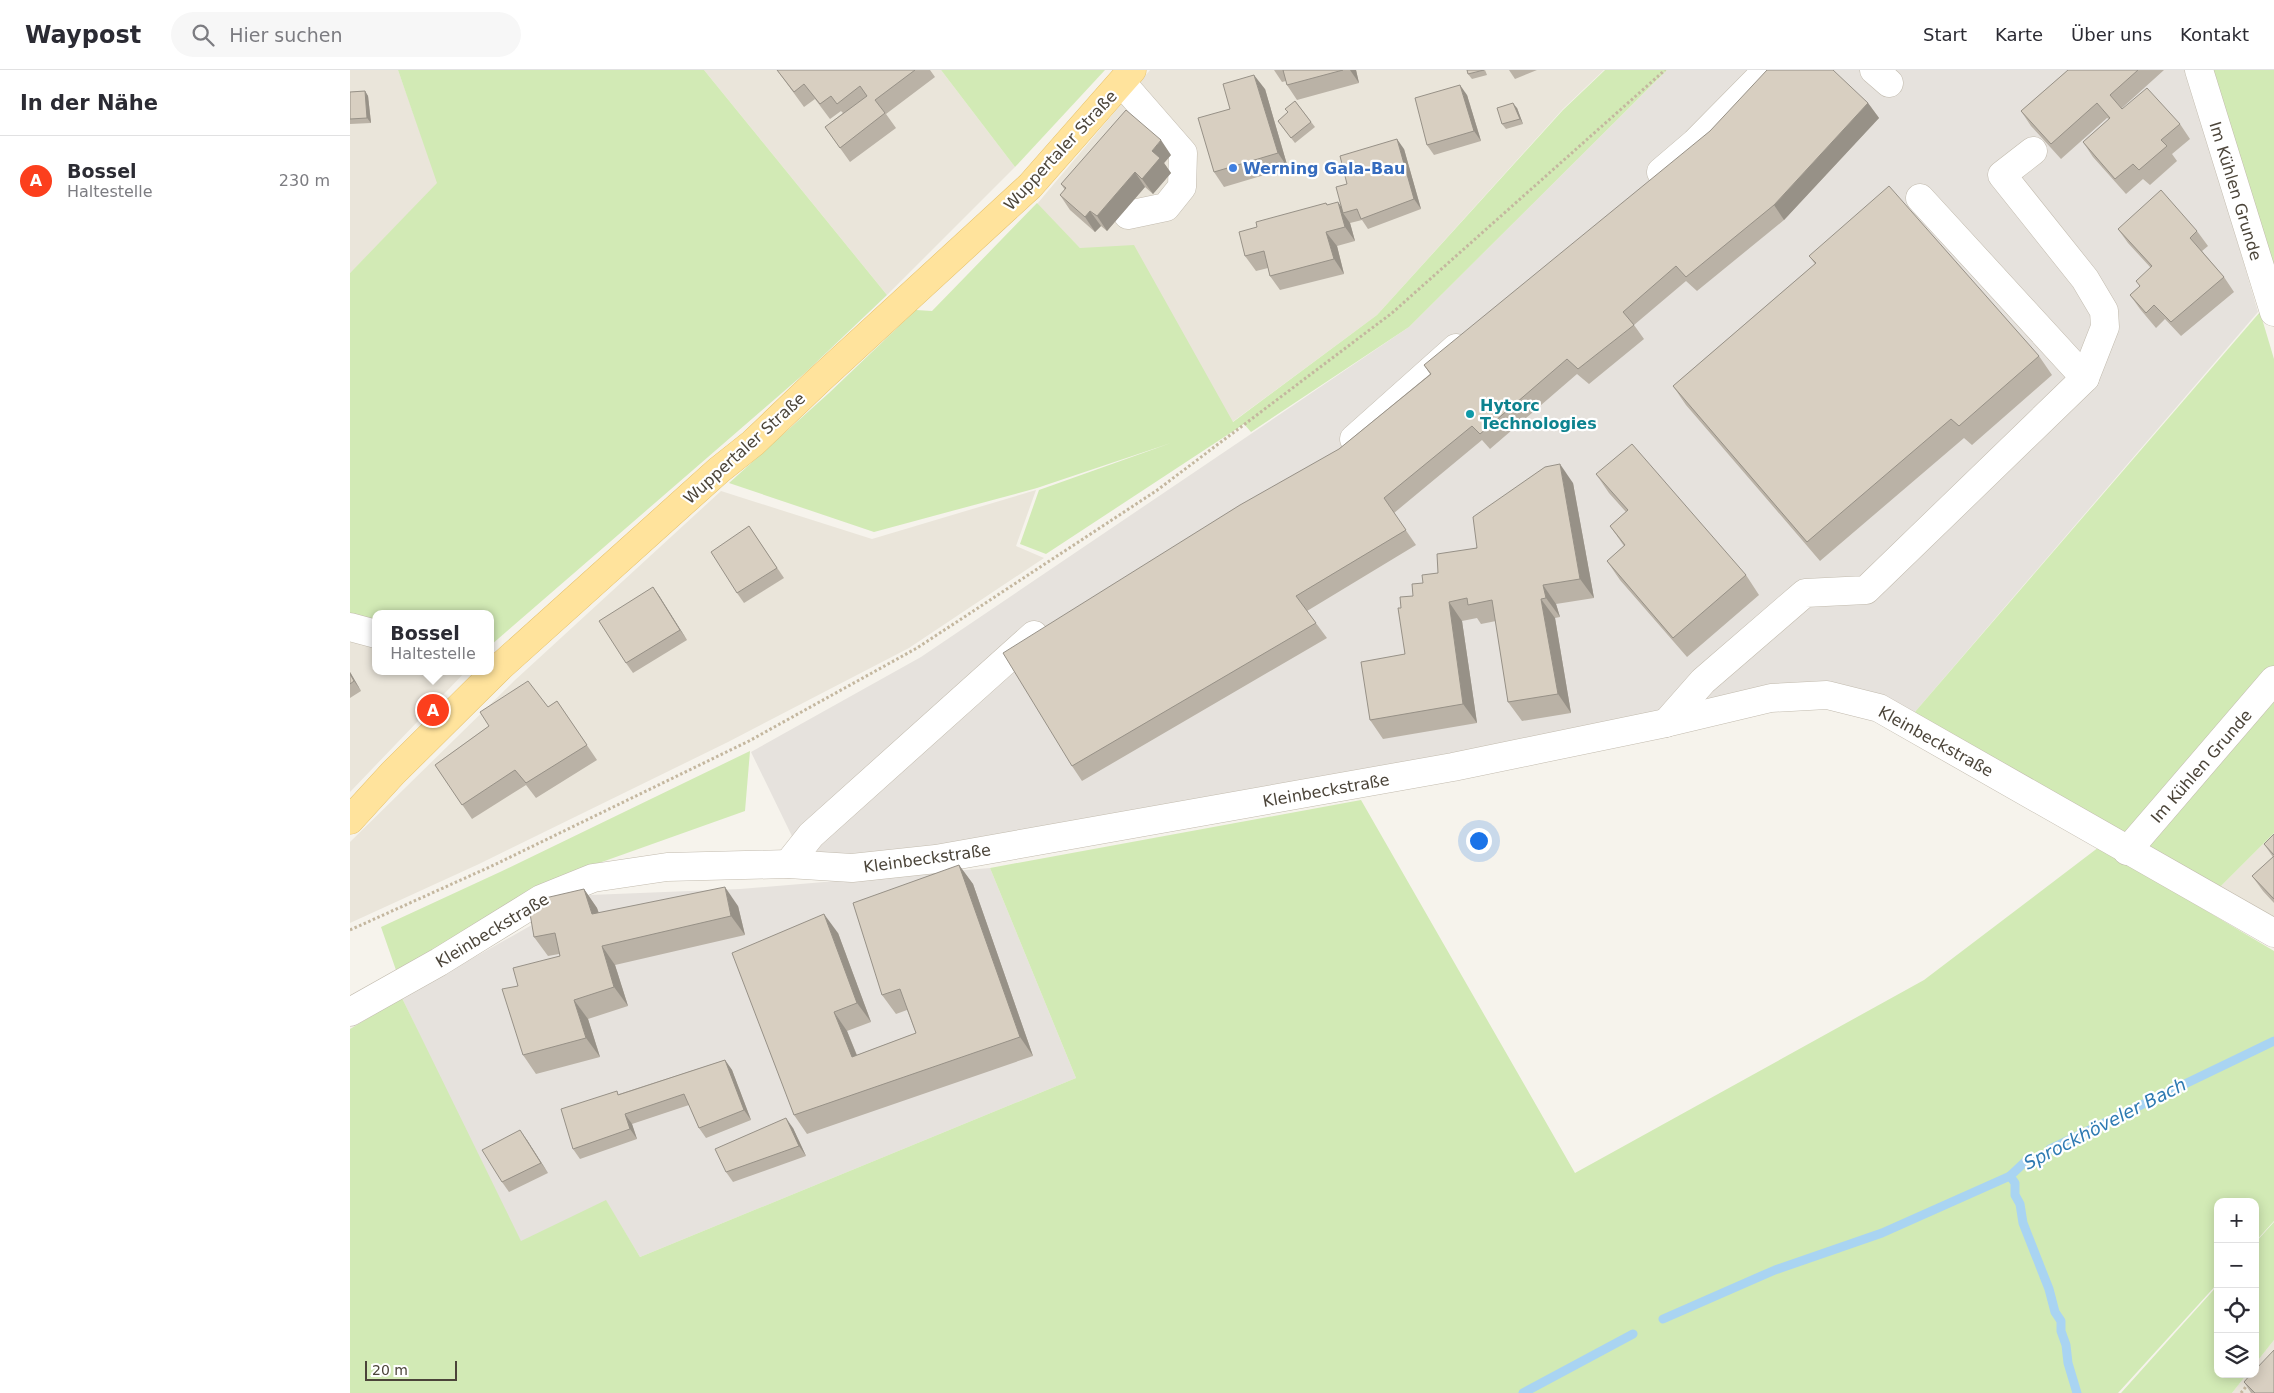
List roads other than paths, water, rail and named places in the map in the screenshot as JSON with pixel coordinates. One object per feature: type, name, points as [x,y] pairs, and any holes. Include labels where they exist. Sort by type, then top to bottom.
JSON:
[{"type":"main road","name":"Wuppertaler Straße","points":[[496,664],[753,443],[818,380],[1030,186],[1127,76]]},
{"type":"main road","name":"Wuppertaler Straße","points":[[350,820],[486,675]]},
{"type":"street","points":[[1643,188],[1695,143],[1767,70]]},
{"type":"street","name":"Im Kühlen Grunde","points":[[2199,70],[2274,312]]},
{"type":"street","points":[[1127,76],[1183,153],[1182,186],[1166,207],[1128,215]]},
{"type":"street","points":[[1666,723],[1703,681],[1805,592],[1866,590],[2085,378],[2105,327],[2104,311],[2085,279],[2002,175],[2033,151]]},
{"type":"street","points":[[1920,198],[2085,378]]},
{"type":"street","points":[[1339,453],[1471,335]]},
{"type":"street","points":[[788,864],[811,835],[1035,634],[1052,624]]},
{"type":"street","points":[[350,627],[372,633]]},
{"type":"street","name":"Im Kühlen Grunde","points":[[2127,851],[2274,680]]},
{"type":"street","name":"Kleinbeckstraße","points":[[350,1012],[439,962],[542,899],[593,878],[667,867],[788,864],[852,868],[936,859],[1453,767],[1666,723],[1771,698],[1827,696],[1879,708],[2127,851],[2274,933]]},
{"type":"waterway","points":[[1663,1319],[1775,1270],[1882,1233],[2010,1176],[2027,1160],[2041,1160],[2050,1149],[2274,1041]]},
{"type":"waterway","name":"Sprockhöveler Bach","points":[[2010,1176],[2015,1183],[2015,1195],[2020,1204],[2023,1223],[2049,1289],[2055,1312],[2061,1321],[2061,1331],[2066,1345],[2068,1363],[2077,1393]]},
{"type":"waterway","points":[[1523,1393],[1633,1334]]},
{"type":"place","name":"Werning Gala-Bau","points":[[1233,168]]},
{"type":"place","name":"Hytorc Technologies","points":[[1470,414]]},
{"type":"place","name":"Bossel","points":[[433,710]]}]
